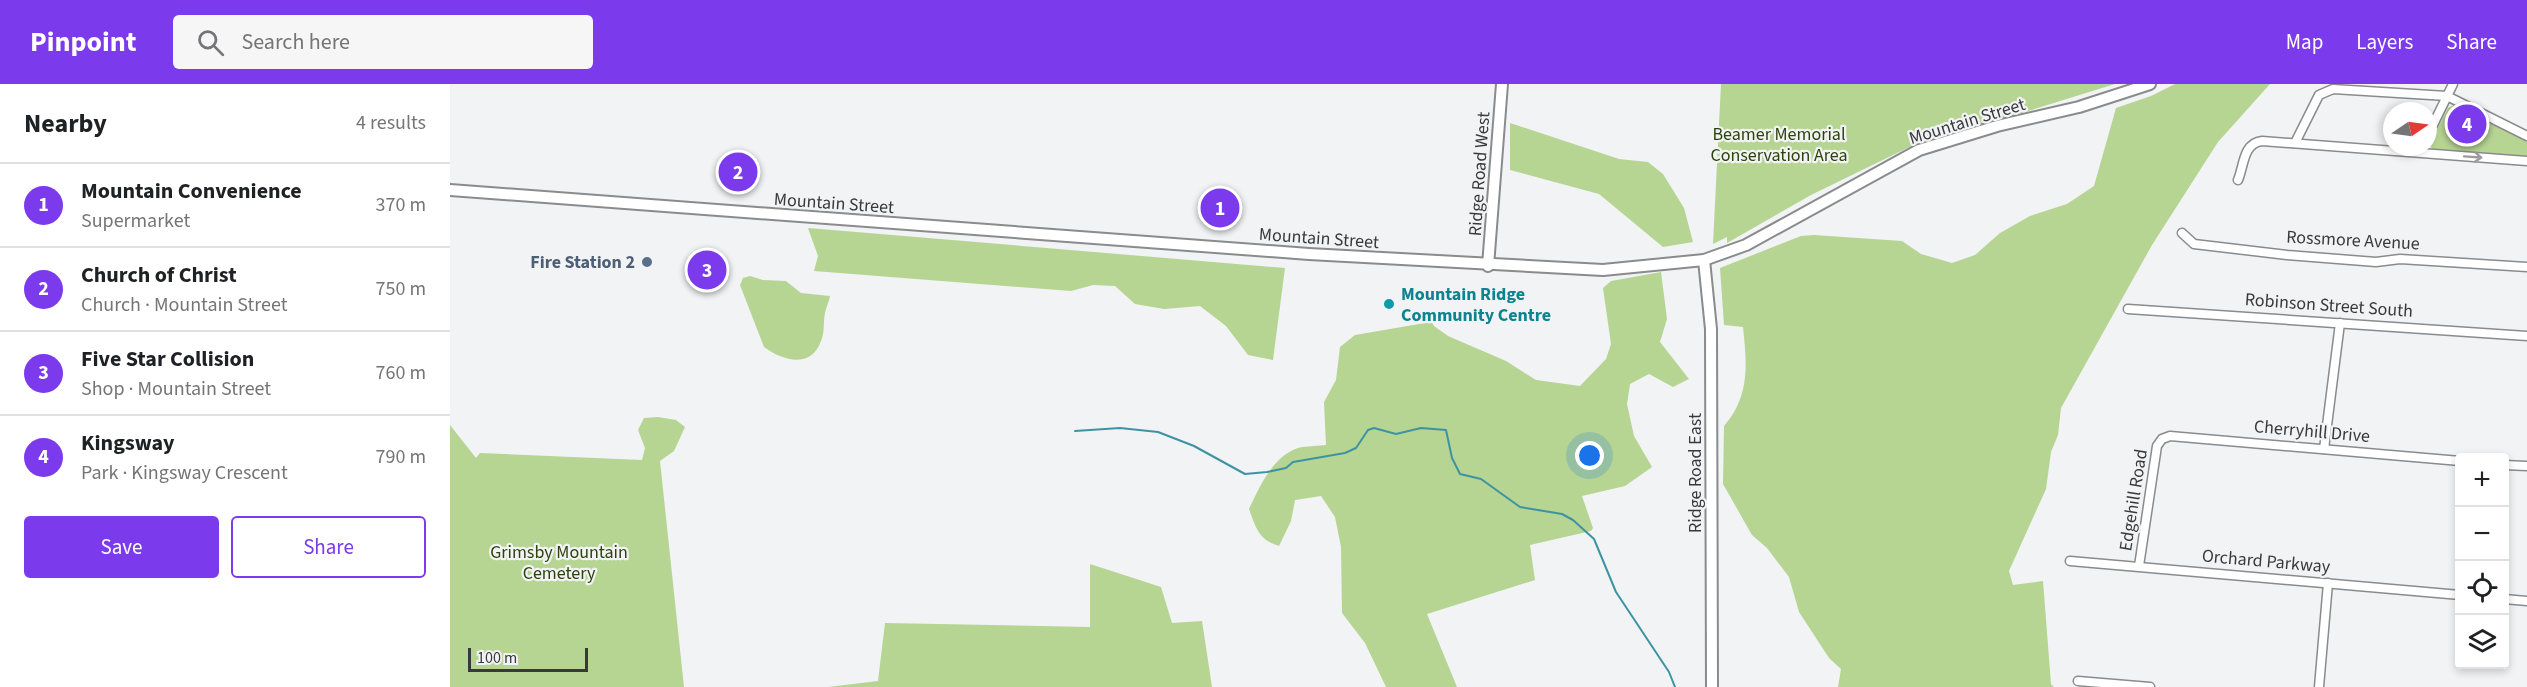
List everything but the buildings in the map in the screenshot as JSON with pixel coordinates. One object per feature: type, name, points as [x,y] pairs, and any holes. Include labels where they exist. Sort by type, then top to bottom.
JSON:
[{"type":"main road","name":"Ridge Road West","points":[[1488,266],[1502,84]]},
{"type":"main road","name":"Mountain Street","points":[[450,190],[1488,266],[1603,270],[1704,260],[1746,245],[1919,150],[1996,126],[2079,107],[2150,84]]},
{"type":"main road","name":"Ridge Road East","points":[[1704,260],[1711,329],[1712,687]]},
{"type":"street","points":[[2437,116],[2453,84]]},
{"type":"street","points":[[2295,143],[2319,95],[2326,91],[2446,96],[2527,136]]},
{"type":"street","points":[[2238,180],[2248,148],[2255,142],[2383,148]]},
{"type":"street","points":[[2437,152],[2527,161]]},
{"type":"street","name":"Rossmore Avenue","points":[[2182,233],[2194,244],[2287,255],[2376,262],[2400,258],[2527,267]]},
{"type":"street","name":"Robinson Street South","points":[[2128,309],[2527,336]]},
{"type":"street","points":[[2324,449],[2340,323]]},
{"type":"street","name":"Cherryhill Drive","points":[[2162,439],[2170,436],[2455,460]]},
{"type":"street","name":"Edgehill Road","points":[[2139,566],[2157,446],[2162,439]]},
{"type":"street","points":[[2509,465],[2527,466]]},
{"type":"street","name":"Orchard Parkway","points":[[2070,561],[2455,595]]},
{"type":"street","points":[[2319,687],[2328,583]]},
{"type":"street","points":[[2509,599],[2527,601]]},
{"type":"street","points":[[2078,681],[2150,687]]},
{"type":"green space","name":"Beamer Memorial Conservation Area","points":[[1721,84],[2115,84],[1996,121],[1936,134],[1811,195],[1727,243],[1727,237],[1713,244]]},
{"type":"green space","points":[[2175,84],[2270,84],[2218,142],[2152,245],[2061,408],[2058,435],[2051,452],[2046,489],[2009,571],[2013,585],[2043,581],[2051,684],[2054,687],[1838,687],[1841,669],[1829,658],[1799,612],[1789,577],[1767,548],[1752,535],[1723,484],[1724,426],[1738,403],[1745,380],[1746,367],[1743,327],[1724,325],[1720,268],[1801,236],[1814,235],[1902,241],[1921,254],[1952,263],[1975,255],[2000,233],[2030,216],[2067,204],[2094,186],[2116,108],[2151,96]]},
{"type":"green space","points":[[2456,104],[2527,141],[2527,156],[2437,150],[2437,129],[2448,108]]},
{"type":"green space","points":[[1510,123],[1619,159],[1648,162],[1663,174],[1684,208],[1693,242],[1663,247],[1599,194],[1510,170]]},
{"type":"green space","points":[[808,228],[1285,268],[1273,360],[1248,355],[1226,326],[1200,306],[1164,309],[1135,304],[1115,286],[1093,285],[1071,291],[814,271],[818,256]]},
{"type":"green space","points":[[1661,272],[1667,319],[1660,342],[1689,379],[1673,387],[1649,374],[1630,384],[1627,404],[1634,436],[1652,467],[1625,486],[1582,496],[1593,528],[1591,531],[1530,545],[1535,580],[1427,614],[1457,687],[1386,687],[1365,643],[1342,613],[1341,547],[1335,517],[1321,496],[1295,500],[1291,521],[1279,546],[1263,537],[1249,509],[1269,472],[1283,456],[1302,447],[1326,445],[1324,402],[1336,380],[1340,347],[1355,335],[1425,323],[1429,318],[1434,326],[1448,336],[1506,361],[1536,380],[1580,386],[1606,359],[1611,344],[1603,288],[1611,281]]},
{"type":"green space","points":[[750,276],[763,280],[786,281],[801,293],[830,296],[822,338],[811,356],[804,359],[788,359],[764,347],[740,285],[743,278]]},
{"type":"green space","name":"Grimsby Mountain Cemetery","points":[[658,417],[676,420],[685,427],[674,451],[660,461],[684,687],[450,687],[450,425],[476,458],[480,453],[642,460],[645,448],[638,430],[644,418]]},
{"type":"green space","points":[[1090,564],[1161,587],[1172,623],[1202,621],[1212,687],[828,687],[878,681],[885,623],[1090,627]]},
{"type":"waterway","points":[[1075,431],[1120,428],[1158,432],[1194,446],[1245,474],[1267,472],[1286,468],[1293,462],[1345,453],[1356,448],[1368,430],[1374,428],[1396,434],[1421,428],[1446,430],[1452,458],[1460,474],[1481,479],[1520,507],[1562,514],[1573,520],[1594,539],[1616,592],[1669,672],[1675,687]]},
{"type":"place","name":"Kingsway","points":[[2467,124]]},
{"type":"place","name":"Church of Christ","points":[[738,172]]},
{"type":"place","name":"Mountain Convenience","points":[[1220,208]]},
{"type":"place","name":"Fire Station 2","points":[[647,262]]},
{"type":"place","name":"Five Star Collision","points":[[707,270]]},
{"type":"place","name":"Mountain Ridge Community Centre","points":[[1389,304]]}]
